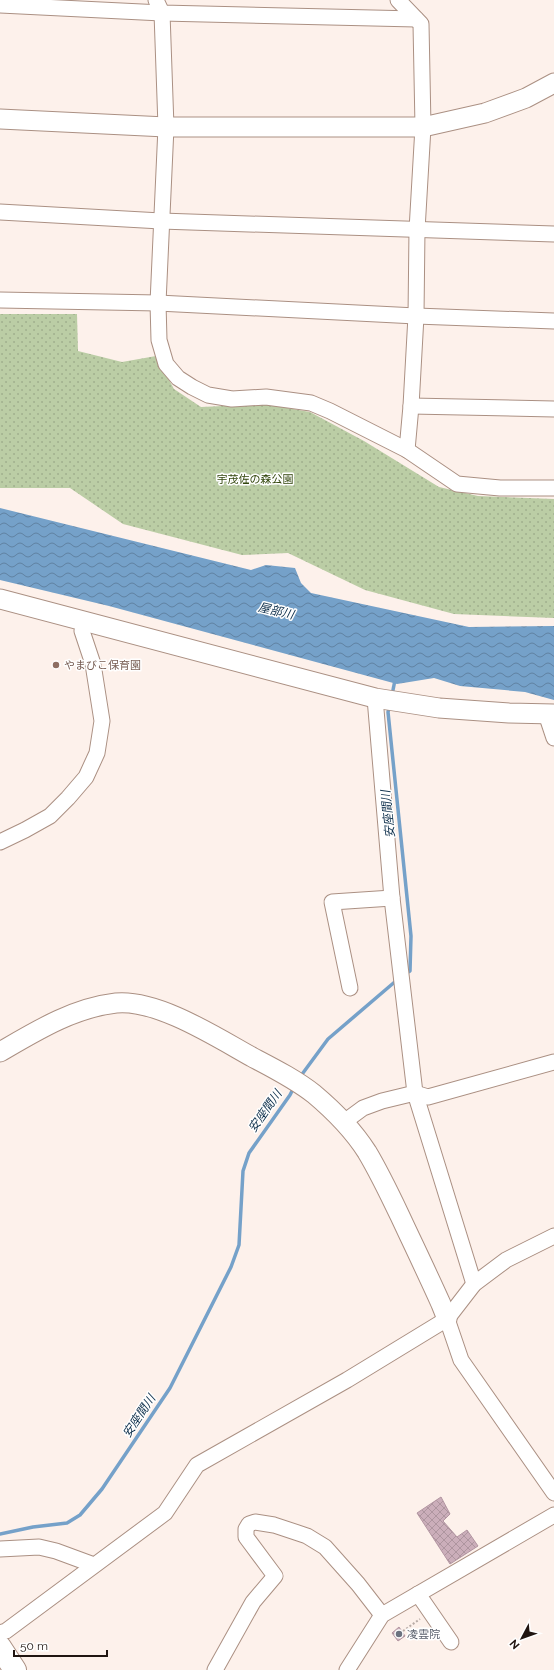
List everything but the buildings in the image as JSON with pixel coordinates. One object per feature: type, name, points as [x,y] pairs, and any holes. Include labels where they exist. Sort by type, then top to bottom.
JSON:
[{"type":"highway","points":[[0,1647],[15,1670]]},
{"type":"street","points":[[398,0],[421,24],[423,127],[417,230],[416,316],[407,450]]},
{"type":"street","points":[[0,5],[47,4],[159,7],[416,19]]},
{"type":"street","points":[[159,7],[166,127],[158,303],[159,340],[166,364],[178,378],[208,395],[232,399],[266,397],[311,403],[407,450],[457,484],[500,488],[554,488]]},
{"type":"street","points":[[0,120],[166,127],[423,127],[485,113],[526,98],[554,83]]},
{"type":"street","points":[[0,212],[161,221],[554,234]]},
{"type":"street","points":[[0,300],[158,303],[416,316],[554,321]]},
{"type":"street","points":[[411,406],[554,408]]},
{"type":"street","points":[[0,599],[375,698],[439,708],[550,714],[554,738]]},
{"type":"street","points":[[0,842],[26,830],[50,816],[86,777],[97,753],[102,721],[93,664],[82,631],[84,621]]},
{"type":"street","points":[[375,698],[392,898],[415,1092],[474,1284]]},
{"type":"street","points":[[350,988],[332,902],[392,898]]},
{"type":"street","points":[[0,1052],[37,1030],[73,1013],[116,1003],[139,1004],[164,1012],[208,1032],[296,1082],[314,1095],[344,1122],[366,1151],[390,1196],[432,1284],[447,1319],[461,1360],[554,1493]]},
{"type":"street","points":[[344,1122],[363,1108],[382,1101],[415,1092],[428,1097],[554,1062]]},
{"type":"street","points":[[0,1633],[6,1631],[165,1513],[197,1465],[347,1380],[447,1319],[474,1284],[506,1260],[554,1236]]},
{"type":"street","points":[[347,1670],[382,1615],[554,1514]]},
{"type":"street","points":[[216,1670],[253,1602],[275,1576],[246,1537],[246,1529],[249,1524],[255,1522],[274,1525],[307,1536],[325,1547],[358,1584],[382,1615]]},
{"type":"street","points":[[0,1549],[39,1547],[56,1551],[94,1566]]},
{"type":"street","points":[[418,1594],[451,1642]]},
{"type":"path","points":[[403,1631],[430,1612]]},
{"type":"green space","name":"宇茂佐の森公園","points":[[0,314],[77,314],[78,351],[122,362],[156,356],[174,389],[201,407],[264,404],[310,412],[364,441],[439,487],[478,496],[554,499],[554,618],[454,614],[365,590],[288,553],[242,555],[123,524],[70,488],[0,488]]},
{"type":"water","name":"屋部川","points":[[0,508],[251,570],[266,565],[295,568],[301,583],[311,593],[469,627],[554,626],[554,700],[525,692],[460,686],[434,678],[397,684],[109,606],[0,580]]},
{"type":"waterway","name":"安座間川","points":[[392,695],[395,680]]},
{"type":"waterway","name":"安座間川","points":[[390,705],[388,712],[411,936],[410,971],[405,974]]},
{"type":"waterway","name":"安座間川","points":[[300,1077],[328,1039],[397,980]]},
{"type":"waterway","name":"安座間川","points":[[0,1534],[33,1527],[67,1523],[80,1515],[102,1489],[170,1388],[231,1267],[239,1245],[243,1171],[249,1153],[290,1095],[294,1087]]},
{"type":"place","name":"やまびこ保育園","points":[[56,665]]},
{"type":"place","name":"凌雲院","points":[[399,1634]]}]
